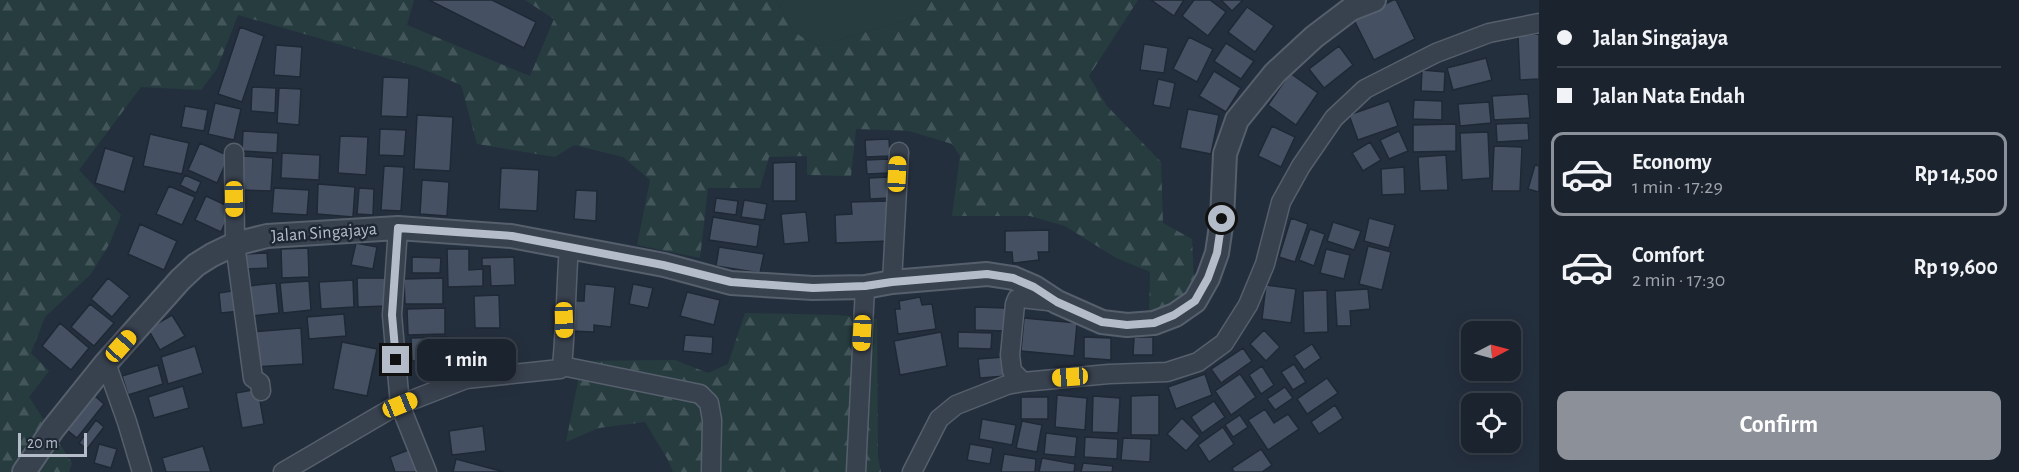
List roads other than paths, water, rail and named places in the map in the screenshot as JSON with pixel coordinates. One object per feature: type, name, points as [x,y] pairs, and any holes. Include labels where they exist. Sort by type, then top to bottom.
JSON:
[{"type":"street","name":"Jalan Singajaya","points":[[24,472],[53,429],[106,363],[196,265],[235,244],[278,235],[398,228],[512,236],[663,265],[731,282],[813,288],[865,286],[987,274],[1013,278],[1034,287],[1057,302],[1102,322],[1127,325],[1154,323],[1174,315],[1195,301],[1208,278],[1217,253],[1222,219],[1225,154],[1237,120],[1275,73],[1314,37],[1351,9],[1374,0]]},
{"type":"street","points":[[912,472],[939,419],[956,405],[1007,385],[1023,382],[1167,372],[1197,362],[1224,344],[1248,305],[1265,264],[1281,202],[1301,166],[1334,118],[1365,89],[1436,52],[1489,33],[1539,23]]},
{"type":"street","points":[[892,282],[898,152]]},
{"type":"street","points":[[234,153],[235,244],[253,378],[260,383],[261,391]]},
{"type":"street","points":[[398,228],[392,315],[400,405],[427,472]]},
{"type":"street","points":[[283,472],[394,407],[466,379],[557,370],[562,366],[569,246]]},
{"type":"street","points":[[856,472],[865,286]]},
{"type":"street","points":[[1023,382],[1012,371],[1010,355],[1017,299],[1057,302]]},
{"type":"street","points":[[106,363],[142,472]]},
{"type":"street","points":[[562,366],[700,394],[709,403],[712,420],[711,472]]}]
